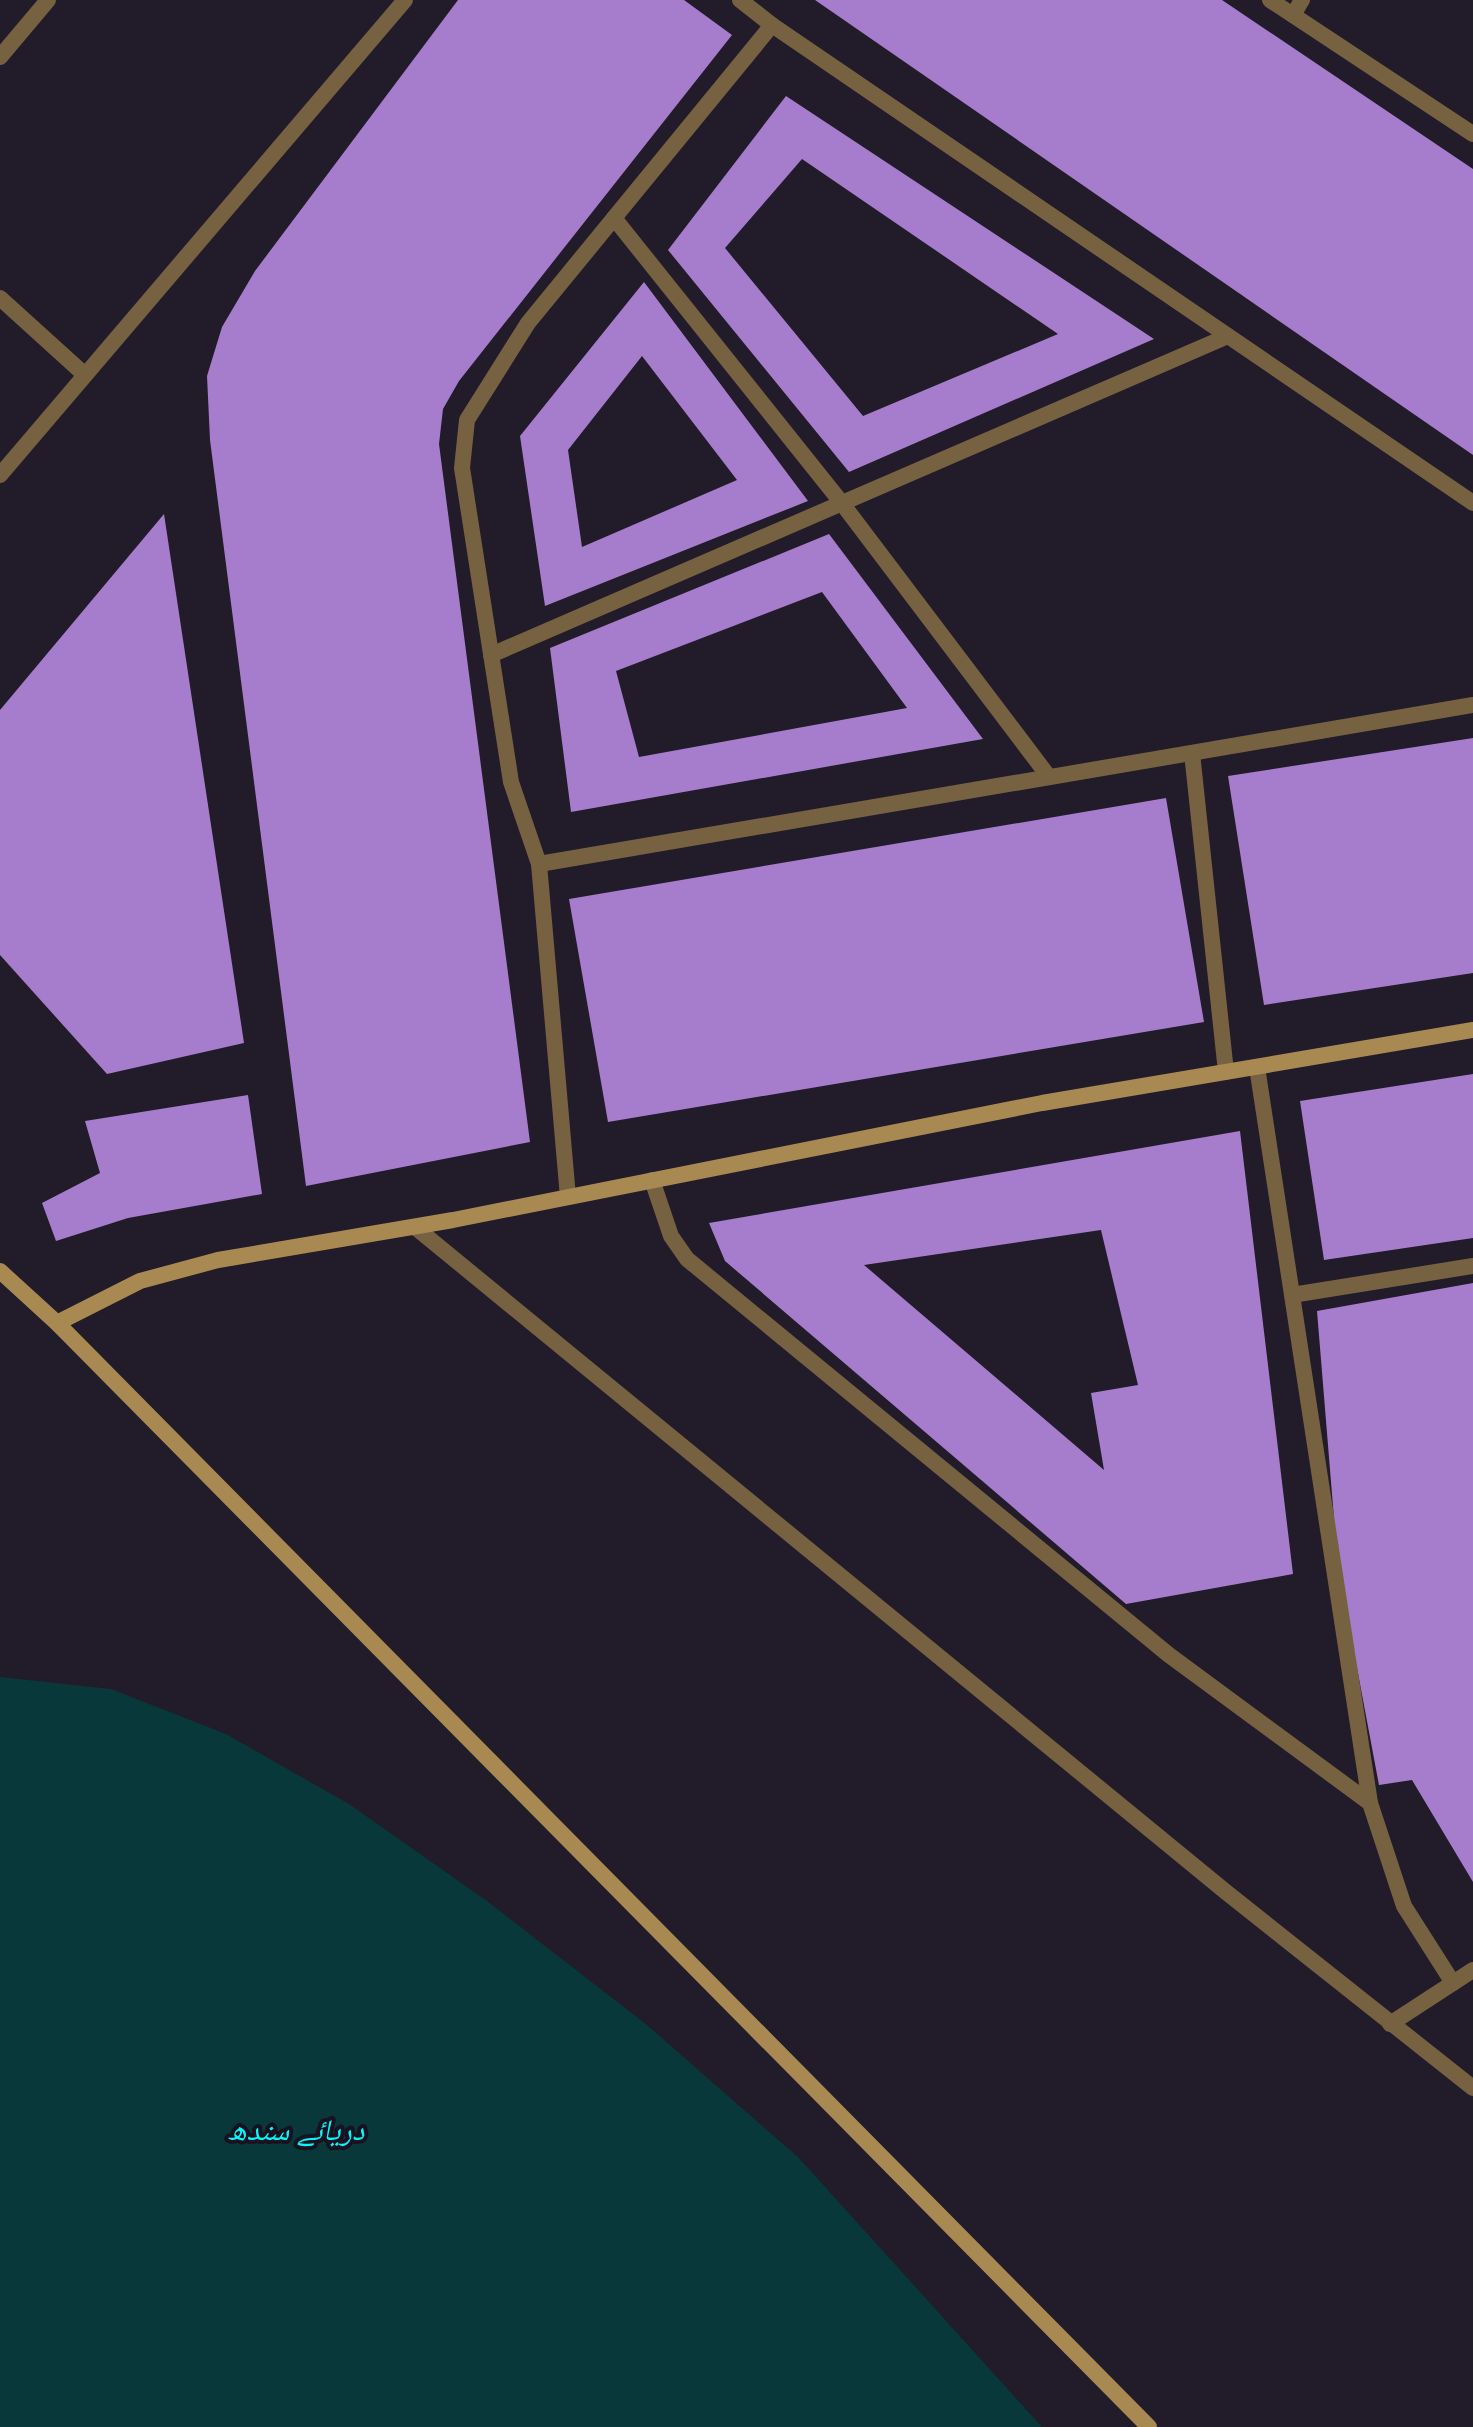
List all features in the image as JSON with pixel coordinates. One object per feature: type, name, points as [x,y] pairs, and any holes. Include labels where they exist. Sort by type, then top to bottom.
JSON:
[{"type":"main road","points":[[57,1323],[140,1281],[218,1260],[415,1227],[1042,1103],[1473,1030]]},
{"type":"main road","points":[[0,1271],[57,1323],[1149,2427]]},
{"type":"street","points":[[0,57],[48,0]]},
{"type":"street","points":[[0,475],[405,0]]},
{"type":"street","points":[[740,0],[772,25],[1473,503]]},
{"type":"street","points":[[1270,0],[1473,134]]},
{"type":"street","points":[[1293,15],[1302,0]]},
{"type":"street","points":[[568,1197],[539,864],[511,782],[462,468],[467,420],[528,323],[772,25]]},
{"type":"street","points":[[614,218],[841,502],[1049,777]]},
{"type":"street","points":[[0,298],[85,375]]},
{"type":"street","points":[[491,655],[1228,336]]},
{"type":"street","points":[[539,864],[1473,705]]},
{"type":"street","points":[[1192,753],[1226,1072]]},
{"type":"street","points":[[1257,1067],[1370,1803],[1404,1906],[1453,1983]]},
{"type":"street","points":[[652,1180],[671,1236],[687,1259],[1169,1655],[1370,1803]]},
{"type":"street","points":[[415,1227],[1390,2024],[1473,2088]]},
{"type":"street","points":[[1292,1295],[1473,1266]]},
{"type":"street","points":[[1390,2024],[1473,1970]]},
{"type":"water","name":"دریائے سندھ","points":[[0,1677],[111,1689],[226,1734],[349,1804],[487,1901],[647,2025],[799,2158],[1042,2427],[0,2427]]},
{"type":"building","points":[[458,0],[684,0],[732,35],[459,381],[443,409],[439,444],[530,1142],[306,1186],[210,440],[207,376],[222,327],[255,271]]},
{"type":"building","points":[[815,0],[1222,0],[1473,169],[1473,455]]},
{"type":"building","points":[[786,96],[1154,339],[849,472],[668,250]],"holes":[[[802,159],[1058,334],[863,416],[725,248]]]},
{"type":"building","points":[[644,282],[808,501],[545,606],[520,436]],"holes":[[[642,356],[737,480],[582,547],[568,450]]]},
{"type":"building","points":[[164,514],[244,1043],[107,1074],[0,955],[0,710]]},
{"type":"building","points":[[829,534],[983,739],[571,812],[550,648]],"holes":[[[822,592],[907,708],[639,757],[616,671]]]},
{"type":"building","points":[[1473,738],[1473,973],[1264,1005],[1228,776]]},
{"type":"building","points":[[1166,798],[1204,1022],[608,1122],[569,899]]},
{"type":"building","points":[[1473,1074],[1473,1238],[1324,1260],[1300,1101]]},
{"type":"building","points":[[248,1095],[262,1194],[128,1218],[56,1241],[42,1203],[100,1173],[85,1121]]},
{"type":"building","points":[[1240,1131],[1293,1574],[1126,1604],[725,1261],[709,1223]],"holes":[[[1101,1230],[1138,1385],[1091,1393],[1104,1470],[864,1265]]]},
{"type":"building","points":[[1473,1283],[1473,1882],[1412,1780],[1379,1785],[1338,1567],[1317,1311]]}]
